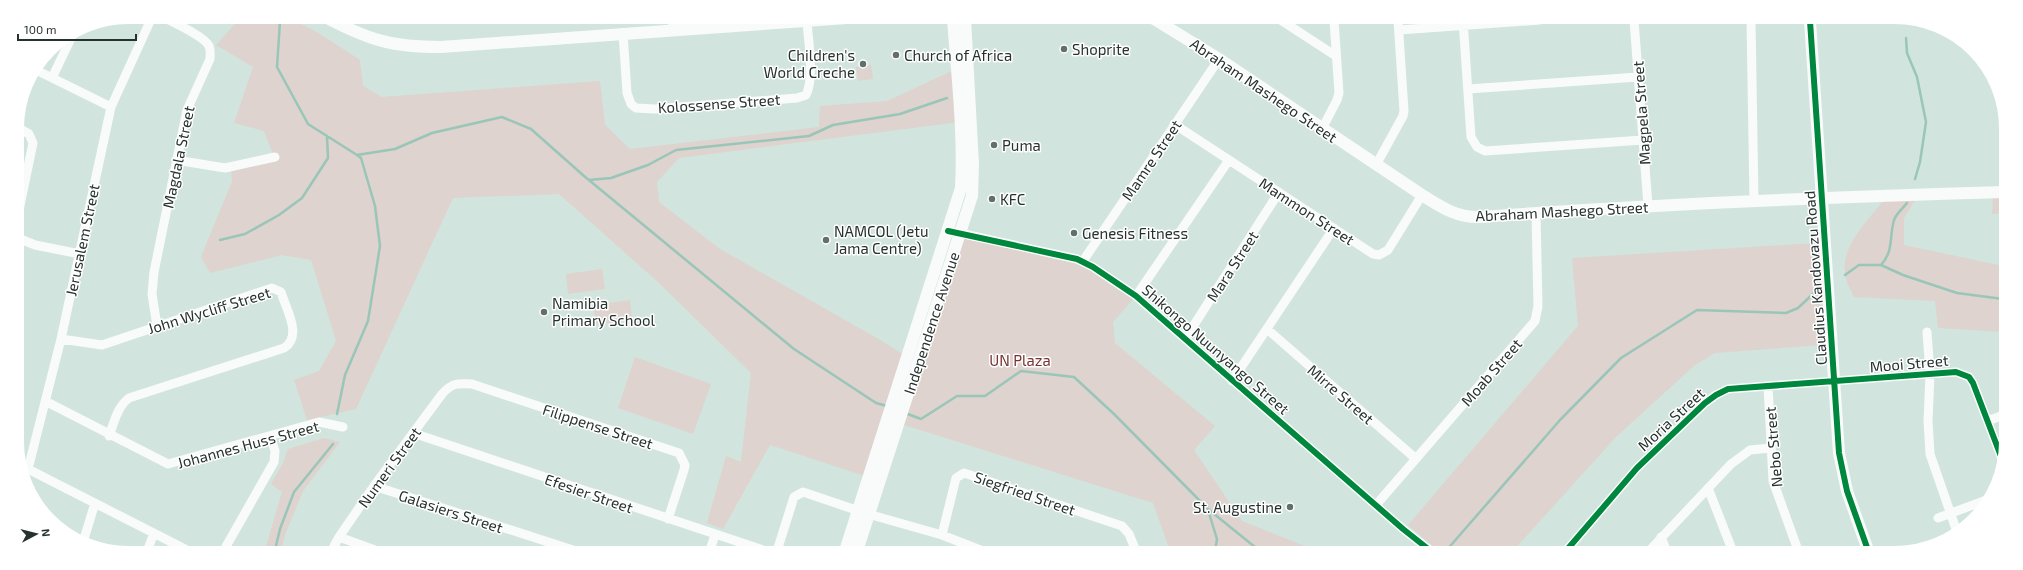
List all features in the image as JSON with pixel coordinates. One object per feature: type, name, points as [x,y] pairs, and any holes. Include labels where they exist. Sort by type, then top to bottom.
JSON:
[{"type":"main road","points":[[339,24],[362,35],[388,44],[413,47],[441,47],[623,33],[673,24]]},
{"type":"main road","name":"Independence Avenue","points":[[953,24],[962,166],[961,188],[954,232]]},
{"type":"main road","name":"Independence Avenue","points":[[847,546],[863,512],[954,232],[973,187],[965,24]]},
{"type":"main road","name":"Abraham Mashego Street","points":[[1162,24],[1219,59],[1422,195],[1451,213],[1466,217],[1480,218],[1648,206],[1823,197],[1999,192]]},
{"type":"main road","name":"Claudius Kandovazu Road","points":[[1810,24],[1839,453],[1842,474],[1867,546]]},
{"type":"main road","name":"Independence Avenue","points":[[857,546],[863,512]]},
{"type":"street","name":"Jerusalem Street","points":[[26,462],[47,402],[111,107],[149,24]]},
{"type":"street","name":"Magdala Street","points":[[157,326],[152,284],[176,160],[187,110],[210,59],[209,46],[203,39],[176,24]]},
{"type":"street","name":"Kolossense Street","points":[[623,33],[628,98],[636,108],[661,108],[797,98],[806,95],[809,89],[810,77],[807,24]]},
{"type":"street","points":[[1287,24],[1336,56]]},
{"type":"street","points":[[1322,129],[1339,97],[1334,24]]},
{"type":"street","points":[[1376,165],[1403,116],[1404,111],[1398,24]]},
{"type":"street","points":[[1399,30],[1454,24]]},
{"type":"street","points":[[1463,24],[1471,137],[1473,143],[1480,150],[1643,140]]},
{"type":"street","name":"Magpela Street","points":[[1634,24],[1648,206]]},
{"type":"street","points":[[1751,24],[1754,201]]},
{"type":"street","points":[[52,78],[68,43]]},
{"type":"street","name":"Mamre Street","points":[[1083,261],[1219,59]]},
{"type":"street","points":[[41,72],[111,107]]},
{"type":"street","points":[[1468,89],[1638,77]]},
{"type":"street","name":"Mammon Street","points":[[1174,124],[1369,252],[1379,255],[1384,253],[1422,195]]},
{"type":"street","points":[[24,131],[29,134],[33,143],[24,186]]},
{"type":"street","points":[[176,160],[225,168],[275,157]]},
{"type":"street","points":[[1136,296],[1229,160]]},
{"type":"street","name":"Mara Street","points":[[1185,339],[1279,192]]},
{"type":"street","name":"Moab Street","points":[[1376,505],[1415,458],[1535,321],[1538,306],[1536,213]]},
{"type":"street","points":[[1232,380],[1334,228]]},
{"type":"street","name":"Shikongo Nuunyango Street","points":[[954,232],[1083,261],[1136,296],[1425,546]]},
{"type":"street","points":[[24,240],[35,245],[80,254]]},
{"type":"street","name":"John Wycliff Street","points":[[61,339],[102,345],[272,288],[281,292],[293,329],[293,338],[290,344],[284,348],[129,398],[123,402],[109,436]]},
{"type":"street","name":"Mirre Street","points":[[1267,329],[1415,458]]},
{"type":"street","points":[[1927,332],[1930,374],[1928,421],[1930,454],[1955,526]]},
{"type":"street","name":"Mooi Street","points":[[1834,382],[1956,372],[1969,377],[1973,383],[1998,449]]},
{"type":"street","name":"Moria Street","points":[[1570,546],[1638,468],[1716,395],[1728,389],[1834,382]]},
{"type":"street","name":"Filippense Street","points":[[449,386],[460,383],[472,384],[679,453],[685,464],[668,519]]},
{"type":"street","name":"Numeri Street","points":[[334,546],[374,486],[449,386]]},
{"type":"street","name":"Nebo Street","points":[[1768,386],[1775,490],[1796,546]]},
{"type":"street","name":"Johannes Huss Street","points":[[47,402],[109,436],[168,464],[319,422],[343,427]]},
{"type":"street","points":[[1988,421],[1999,416]]},
{"type":"street","name":"Efesier Street","points":[[413,433],[750,546]]},
{"type":"street","points":[[226,546],[274,462],[275,451],[270,436]]},
{"type":"street","points":[[1653,546],[1731,464],[1750,450],[1771,448]]},
{"type":"street","points":[[28,469],[180,546]]},
{"type":"street","name":"Siegfried Street","points":[[942,535],[956,478],[964,473],[1122,526],[1129,534],[1134,546]]},
{"type":"street","name":"Galasiers Street","points":[[374,486],[561,546]]},
{"type":"street","points":[[1708,488],[1731,546]]},
{"type":"street","points":[[779,546],[794,497],[800,493],[942,535],[970,546]]},
{"type":"street","points":[[85,536],[95,503]]},
{"type":"street","points":[[1938,518],[1979,503]]},
{"type":"street","points":[[149,546],[154,532]]},
{"type":"street","points":[[711,546],[715,535]]},
{"type":"street","points":[[1662,536],[1665,546]]},
{"type":"street","points":[[339,537],[365,546]]},
{"type":"green space","points":[[235,24],[301,24],[320,34],[360,60],[363,86],[382,97],[600,81],[605,125],[630,149],[819,127],[820,106],[887,101],[956,69],[960,122],[679,158],[657,182],[659,202],[720,249],[882,341],[907,357],[868,477],[770,445],[723,529],[707,523],[726,456],[741,462],[751,373],[659,283],[559,194],[453,198],[356,409],[307,420],[294,380],[319,371],[336,341],[311,260],[282,255],[210,273],[201,257],[232,181],[231,168],[274,157],[264,131],[234,123],[253,67],[216,45]]},
{"type":"green space","points":[[871,65],[873,79],[858,81],[856,67]]},
{"type":"green space","points":[[1999,197],[1999,213],[1992,214],[1993,198]]},
{"type":"green space","points":[[1884,200],[1915,200],[1904,218],[1904,245],[1999,265],[1999,332],[1938,328],[1935,301],[1854,297],[1847,283],[1845,264],[1847,253],[1851,244]]},
{"type":"green space","name":"UN Plaza","points":[[960,234],[1077,259],[1136,296],[1113,322],[1115,343],[1215,426],[1194,450],[1242,521],[1305,546],[1168,546],[1153,503],[898,423]]},
{"type":"green space","points":[[1817,243],[1822,345],[1715,353],[1695,365],[1616,437],[1517,546],[1433,546],[1408,525],[1578,326],[1572,258]]},
{"type":"green space","points":[[602,269],[605,289],[568,294],[566,274]]},
{"type":"green space","points":[[630,300],[632,320],[596,325],[593,305]]},
{"type":"green space","points":[[635,357],[711,384],[693,434],[618,408]]},
{"type":"green space","points":[[324,438],[340,442],[303,491],[282,546],[266,546],[282,492],[271,484],[283,463],[288,449]]},
{"type":"waterway","points":[[280,24],[277,67],[308,124],[357,155],[395,149],[432,133],[502,117],[531,129],[584,176],[794,349],[876,403],[887,406]]},
{"type":"waterway","points":[[1906,38],[1907,53],[1917,77],[1926,122],[1920,162],[1915,179]]},
{"type":"waterway","points":[[589,180],[611,178],[648,165],[676,150],[809,136],[833,125],[900,114],[947,98]]},
{"type":"waterway","points":[[220,240],[245,234],[279,215],[302,198],[328,158],[327,136]]},
{"type":"waterway","points":[[337,414],[345,375],[368,321],[380,246],[375,206],[361,158],[357,155]]},
{"type":"waterway","points":[[1881,265],[1890,249],[1894,220],[1907,203]]},
{"type":"waterway","points":[[1845,275],[1859,265],[1881,265],[1903,275],[1957,293],[1999,298]]},
{"type":"waterway","points":[[1450,546],[1560,420],[1621,358],[1697,310],[1786,313],[1798,308],[1815,292]]},
{"type":"waterway","points":[[905,413],[921,419],[957,396],[985,396],[1021,371],[1074,377],[1114,414],[1208,509],[1254,546]]},
{"type":"waterway","points":[[276,546],[280,529],[294,492],[333,444]]},
{"type":"waterway","points":[[1208,510],[1217,539],[1216,546]]},
{"type":"cycle path","points":[[1810,24],[1839,453],[1847,491],[1867,546]]},
{"type":"cycle path","points":[[948,231],[1077,259],[1093,267],[1136,296],[1424,546]]},
{"type":"cycle path","points":[[1570,546],[1637,468],[1705,403],[1728,389],[1956,372],[1969,377],[1973,383],[1998,450]]},
{"type":"place","name":"Shoprite","points":[[1064,49]]},
{"type":"place","name":"Church of Africa","points":[[896,55]]},
{"type":"place","name":"Children's World Creche","points":[[863,64]]},
{"type":"place","name":"Puma","points":[[994,145]]},
{"type":"place","name":"KFC","points":[[992,199]]},
{"type":"place","name":"Genesis Fitness","points":[[1074,233]]},
{"type":"place","name":"NAMCOL (Jetu Jama Centre)","points":[[826,240]]},
{"type":"place","name":"Namibia Primary School","points":[[544,312]]},
{"type":"place","name":"St. Augustine","points":[[1290,507]]}]
